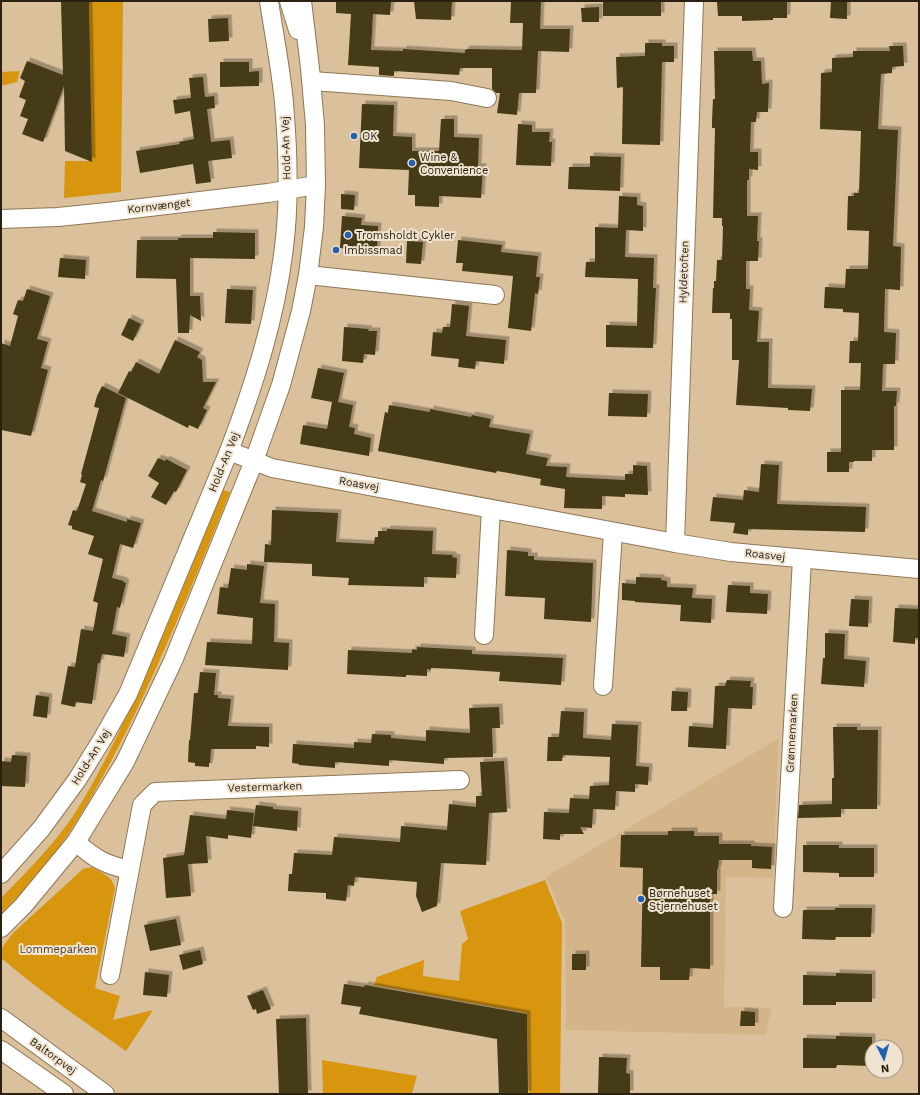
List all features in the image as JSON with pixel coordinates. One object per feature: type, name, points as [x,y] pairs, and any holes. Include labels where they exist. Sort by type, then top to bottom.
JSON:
[{"type":"street","name":"Hold-An Vej","points":[[1,874],[20,854],[60,805],[104,738],[128,694],[229,451],[244,411],[272,317],[284,248],[287,220],[287,149],[284,101],[269,1]]},
{"type":"street","points":[[289,1],[311,75]]},
{"type":"street","points":[[1,928],[23,906],[76,842],[125,762],[173,661],[254,461],[281,385],[301,312],[308,275],[314,227],[316,185],[314,125],[311,75],[302,1]]},
{"type":"street","name":"Hyldetoften","points":[[675,543],[694,1]]},
{"type":"street","points":[[311,75],[450,91],[487,98]]},
{"type":"street","name":"Kornvænget","points":[[1,219],[107,212],[287,190],[316,185]]},
{"type":"street","points":[[308,275],[495,295]]},
{"type":"street","name":"Roasvej","points":[[229,451],[272,468],[675,543],[731,552],[919,569]]},
{"type":"street","points":[[484,635],[491,509]]},
{"type":"street","points":[[603,686],[612,532]]},
{"type":"street","points":[[919,558],[919,569]]},
{"type":"street","name":"Grønnemarken","points":[[783,908],[802,559]]},
{"type":"street","name":"Vestermarken","points":[[110,975],[142,805],[155,792],[460,780]]},
{"type":"street","points":[[76,842],[92,857],[112,866],[129,870]]},
{"type":"street","name":"Baltorpvej","points":[[1,1018],[105,1094]]},
{"type":"street","points":[[1,1050],[64,1094]]},
{"type":"shaded area","name":"Børnehuset Stjernehuset","points":[[779,738],[773,878],[726,877],[724,1007],[771,1008],[766,1035],[566,1030],[565,921],[546,877]]},
{"type":"green space","points":[[89,1],[123,1],[121,192],[64,198],[65,161],[92,161]]},
{"type":"green space","points":[[20,71],[17,82],[1,86],[1,72]]},
{"type":"green space","points":[[223,490],[230,492],[195,578],[145,692],[111,761],[77,821],[51,859],[1,914],[1,898],[38,860],[64,829],[98,774],[136,696],[181,593]]},
{"type":"green space","name":"Lommeparken","points":[[91,867],[109,877],[115,888],[95,988],[120,996],[113,1020],[153,1010],[126,1051],[16,971],[1,958],[1,949],[13,933],[83,869]]},
{"type":"green space","points":[[545,880],[562,923],[560,1094],[529,1094],[527,1013],[374,985],[377,977],[424,960],[423,976],[459,981],[462,944],[468,939],[460,911]]},
{"type":"green space","points":[[322,1060],[417,1076],[412,1093],[431,1094],[323,1094]]},
{"type":"building","points":[[61,1],[89,1],[92,162],[65,151],[64,86],[43,142],[22,134],[28,119],[20,116],[26,100],[19,97],[25,81],[20,78],[27,61],[63,75]]},
{"type":"building","points":[[336,1],[391,1],[390,15],[373,14],[371,50],[403,51],[403,49],[465,53],[465,50],[467,49],[522,50],[523,23],[510,23],[511,2],[541,1],[540,29],[570,29],[569,52],[538,51],[536,93],[519,93],[517,115],[497,113],[500,93],[496,93],[492,89],[492,68],[460,68],[459,75],[394,71],[394,76],[379,75],[379,67],[348,65],[351,14],[336,13]]},
{"type":"building","points":[[414,1],[452,1],[451,20],[416,19]]},
{"type":"building","points":[[603,1],[661,1],[661,16],[603,16]]},
{"type":"building","points":[[717,1],[787,1],[787,18],[742,21],[742,16],[718,16]]},
{"type":"building","points":[[831,1],[847,1],[847,19],[830,18]]},
{"type":"building","points":[[599,7],[599,22],[582,22],[581,8]]},
{"type":"building","points":[[228,18],[229,41],[209,42],[208,19]]},
{"type":"building","points":[[645,43],[662,43],[662,46],[674,46],[674,62],[662,62],[660,145],[622,144],[623,87],[617,88],[616,57],[645,56]]},
{"type":"building","points":[[889,46],[903,46],[904,66],[892,67],[892,73],[881,74],[878,129],[898,130],[893,246],[901,247],[900,290],[885,289],[884,332],[896,333],[895,364],[883,364],[882,391],[897,391],[896,406],[894,406],[894,450],[872,450],[872,461],[849,462],[849,472],[827,472],[827,452],[841,452],[841,390],[860,390],[861,363],[849,363],[850,341],[858,341],[859,313],[843,312],[843,309],[824,308],[825,287],[845,288],[846,269],[868,269],[869,231],[847,230],[848,196],[854,196],[854,193],[859,193],[861,131],[820,129],[821,73],[832,72],[832,58],[853,57],[853,51],[890,51]]},
{"type":"building","points":[[714,51],[752,51],[753,61],[761,61],[762,84],[769,83],[768,112],[757,112],[756,122],[751,122],[750,152],[758,152],[758,170],[749,169],[749,180],[747,180],[747,216],[758,216],[757,241],[759,241],[758,261],[746,261],[746,289],[750,289],[749,310],[759,311],[757,342],[769,342],[768,388],[812,389],[810,411],[788,410],[788,408],[736,405],[739,360],[732,360],[732,319],[730,319],[730,313],[712,313],[713,288],[714,281],[716,281],[717,260],[722,260],[723,226],[722,218],[713,218],[715,128],[712,128],[712,121],[713,99],[715,99]]},
{"type":"building","points":[[220,62],[249,62],[249,72],[259,71],[259,86],[220,87]]},
{"type":"building","points":[[203,77],[205,97],[214,96],[215,108],[207,109],[211,142],[230,140],[232,158],[208,161],[211,182],[196,184],[193,164],[140,173],[136,151],[180,144],[179,142],[194,139],[190,111],[175,114],[173,100],[191,98],[189,78]]},
{"type":"building","points":[[362,104],[394,105],[393,136],[412,137],[412,151],[439,151],[441,119],[454,119],[454,137],[479,138],[478,167],[483,167],[481,198],[439,196],[439,207],[415,206],[415,195],[408,195],[409,170],[359,168]]},
{"type":"building","points":[[518,124],[532,125],[532,132],[550,132],[549,142],[552,142],[551,166],[516,165]]},
{"type":"building","points":[[590,156],[621,157],[620,191],[568,189],[569,167],[590,167]]},
{"type":"building","points":[[341,194],[355,195],[354,210],[341,209]]},
{"type":"building","points":[[619,196],[637,197],[637,205],[643,206],[643,231],[626,230],[625,257],[654,258],[653,288],[656,288],[653,348],[606,347],[606,325],[637,326],[638,279],[585,277],[586,262],[595,262],[595,227],[618,228]]},
{"type":"building","points":[[342,216],[362,218],[361,225],[378,226],[377,251],[340,248]]},
{"type":"building","points":[[213,232],[255,233],[255,259],[190,258],[190,296],[200,296],[201,321],[190,315],[189,333],[178,333],[176,279],[136,278],[137,240],[213,238]]},
{"type":"building","points":[[458,240],[502,245],[501,252],[538,256],[536,277],[540,277],[538,294],[535,293],[531,331],[508,328],[513,276],[462,271],[463,263],[456,263]]},
{"type":"building","points":[[407,241],[423,242],[421,264],[406,263]]},
{"type":"building","points":[[60,258],[86,260],[85,279],[58,277]]},
{"type":"building","points":[[27,289],[50,296],[37,339],[48,342],[41,368],[48,370],[31,436],[1,430],[1,343],[10,346],[18,316],[13,314],[18,300],[23,301]]},
{"type":"building","points":[[227,289],[253,290],[251,324],[225,323]]},
{"type":"building","points":[[452,304],[469,306],[466,336],[506,340],[504,364],[476,361],[475,369],[458,367],[459,359],[431,356],[433,332],[442,333],[443,327],[450,327]]},
{"type":"building","points":[[129,318],[141,324],[133,341],[121,335]]},
{"type":"building","points":[[344,327],[377,331],[375,355],[364,354],[363,363],[342,361]]},
{"type":"building","points":[[175,340],[200,352],[197,357],[202,360],[203,382],[216,382],[203,408],[207,410],[198,429],[189,425],[188,428],[118,393],[129,371],[131,372],[136,362],[159,374]]},
{"type":"building","points":[[318,368],[344,373],[338,402],[353,405],[349,427],[355,428],[354,434],[371,438],[369,456],[300,444],[303,425],[327,429],[332,402],[311,398]]},
{"type":"building","points":[[102,386],[126,398],[103,481],[101,480],[92,511],[127,522],[127,519],[141,523],[133,548],[120,544],[112,578],[124,581],[123,582],[126,583],[120,608],[117,607],[112,634],[127,637],[124,657],[102,654],[100,663],[98,663],[92,704],[76,702],[75,707],[61,704],[68,666],[75,667],[81,629],[93,631],[98,603],[93,601],[103,559],[88,554],[94,536],[72,529],[72,526],[68,525],[73,510],[77,511],[86,484],[80,482],[81,474],[99,408],[94,407]]},
{"type":"building","points":[[609,393],[648,394],[647,417],[608,416]]},
{"type":"building","points":[[389,405],[430,412],[430,409],[471,417],[472,415],[491,419],[489,427],[530,434],[526,454],[548,458],[546,466],[567,467],[566,477],[625,480],[625,474],[633,474],[633,465],[647,466],[648,495],[625,494],[625,497],[602,496],[602,509],[564,508],[565,489],[540,485],[541,479],[497,471],[496,473],[378,451],[385,412],[388,413]]},
{"type":"building","points":[[158,458],[165,461],[166,459],[187,470],[176,492],[174,491],[166,505],[151,497],[159,483],[148,476]]},
{"type":"building","points":[[761,464],[779,465],[777,504],[866,507],[865,532],[748,529],[748,535],[733,533],[735,523],[710,521],[713,497],[743,500],[744,490],[759,492]]},
{"type":"building","points":[[272,510],[338,513],[336,542],[374,544],[375,537],[378,537],[378,531],[387,531],[387,529],[433,531],[432,554],[453,555],[452,557],[457,558],[456,578],[424,577],[424,587],[348,585],[349,578],[312,576],[312,564],[264,562],[265,544],[271,545]]},
{"type":"building","points":[[507,550],[528,552],[528,556],[534,556],[534,560],[593,563],[591,622],[544,619],[545,598],[505,596]]},
{"type":"building","points":[[247,564],[264,566],[260,603],[275,604],[274,642],[289,643],[288,670],[205,665],[207,642],[252,644],[253,618],[217,614],[220,587],[228,588],[231,568],[247,570]]},
{"type":"building","points":[[636,577],[661,578],[661,580],[667,581],[667,587],[693,588],[692,598],[712,599],[711,623],[680,621],[681,605],[622,600],[622,583],[636,584]]},
{"type":"building","points":[[728,585],[750,586],[750,593],[768,594],[767,614],[726,612]]},
{"type":"building","points":[[851,599],[869,600],[868,627],[849,626]]},
{"type":"building","points":[[895,608],[919,609],[919,638],[915,638],[915,644],[893,642]]},
{"type":"building","points":[[825,633],[845,634],[844,659],[866,661],[864,687],[821,684],[823,658],[825,658]]},
{"type":"building","points":[[417,647],[472,650],[472,654],[563,658],[561,685],[499,681],[500,672],[455,669],[431,668],[431,670],[427,669],[427,676],[406,675],[406,677],[347,674],[348,650],[412,653],[412,649],[417,650]]},
{"type":"building","points":[[200,672],[216,673],[214,695],[218,695],[218,698],[231,699],[228,726],[269,727],[269,747],[256,746],[256,749],[211,749],[209,767],[195,766],[195,763],[188,762],[194,693],[198,693]]},
{"type":"building","points":[[727,680],[751,681],[750,687],[753,687],[752,709],[728,708],[726,749],[688,747],[689,726],[713,728],[715,686],[725,686]]},
{"type":"building","points":[[672,691],[688,692],[687,711],[671,711]]},
{"type":"building","points":[[36,695],[49,697],[47,718],[33,716]]},
{"type":"building","points":[[499,707],[500,728],[492,728],[493,757],[444,758],[444,764],[389,760],[389,766],[335,762],[335,768],[292,763],[293,744],[354,748],[354,742],[371,743],[372,734],[391,735],[391,738],[426,741],[426,730],[470,733],[469,708]]},
{"type":"building","points":[[561,711],[584,712],[583,738],[611,740],[612,724],[638,725],[636,766],[649,767],[648,785],[635,784],[635,792],[616,791],[615,810],[593,809],[592,828],[580,827],[584,834],[560,834],[560,840],[543,839],[544,812],[569,813],[570,798],[589,799],[590,786],[609,785],[610,757],[563,755],[562,761],[547,761],[548,737],[559,737]]},
{"type":"building","points":[[833,727],[857,727],[857,730],[878,730],[877,809],[841,809],[841,817],[798,818],[799,805],[832,804],[832,778],[834,778]]},
{"type":"building","points":[[12,755],[27,756],[25,787],[1,786],[1,761],[11,762]]},
{"type":"building","points":[[504,761],[507,812],[489,813],[486,865],[441,863],[437,906],[422,912],[416,896],[417,882],[355,877],[354,886],[348,885],[346,901],[326,899],[326,893],[288,891],[289,874],[292,874],[294,853],[332,855],[334,837],[400,842],[401,826],[447,830],[449,804],[476,807],[476,796],[482,796],[480,762]]},
{"type":"building","points":[[256,805],[273,807],[273,809],[298,811],[297,831],[253,826]]},
{"type":"building","points":[[227,810],[254,813],[251,838],[228,835],[228,839],[206,836],[208,863],[188,864],[191,896],[166,898],[163,858],[184,855],[190,815],[226,819]]},
{"type":"building","points":[[668,831],[694,831],[694,836],[719,836],[719,844],[751,844],[751,846],[772,847],[771,869],[752,868],[752,860],[719,860],[717,869],[717,894],[710,894],[710,969],[690,968],[689,980],[660,980],[660,967],[641,967],[643,868],[620,867],[621,835],[668,835]]},
{"type":"building","points":[[803,845],[839,845],[839,848],[874,848],[874,877],[839,877],[839,873],[803,872]]},
{"type":"building","points":[[835,908],[872,908],[871,937],[836,937],[835,940],[802,939],[803,910],[835,910]]},
{"type":"building","points":[[176,919],[181,945],[150,951],[144,925]]},
{"type":"building","points":[[200,950],[203,964],[183,970],[179,955]]},
{"type":"building","points":[[572,954],[586,954],[586,970],[572,970]]},
{"type":"building","points":[[145,972],[169,975],[167,997],[143,995]]},
{"type":"building","points":[[836,973],[872,974],[872,1002],[836,1002],[836,1005],[803,1005],[803,975],[836,976]]},
{"type":"building","points":[[344,984],[364,987],[365,985],[527,1014],[528,1094],[499,1094],[497,1039],[359,1014],[361,1007],[341,1004]]},
{"type":"building","points":[[263,990],[271,1009],[257,1014],[256,1009],[253,1010],[247,996]]},
{"type":"building","points":[[741,1011],[755,1012],[755,1026],[740,1026]]},
{"type":"building","points":[[306,1018],[308,1094],[279,1094],[276,1019]]},
{"type":"building","points":[[836,1036],[872,1037],[872,1039],[864,1039],[864,1066],[837,1065],[836,1068],[803,1068],[803,1038],[836,1039]]},
{"type":"building","points":[[599,1057],[627,1058],[626,1073],[630,1074],[630,1094],[598,1094]]},
{"type":"place","name":"OK","points":[[354,136]]},
{"type":"place","name":"Wine & Convenience","points":[[412,163]]},
{"type":"place","name":"Tromsholdt Cykler","points":[[348,235]]},
{"type":"place","name":"Imbissmad","points":[[336,250]]},
{"type":"place","name":"Børnehuset Stjernehuset","points":[[641,899]]}]
